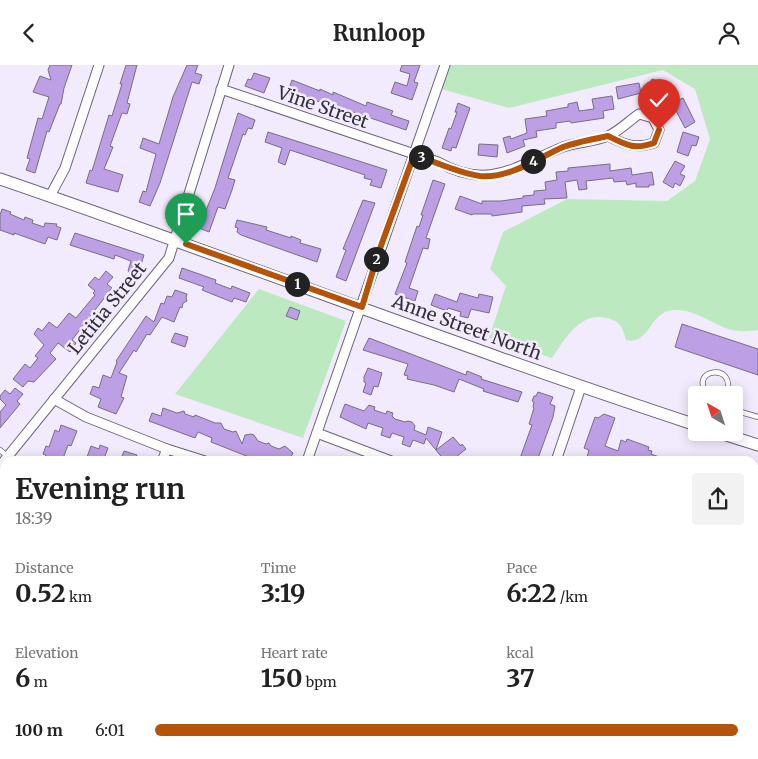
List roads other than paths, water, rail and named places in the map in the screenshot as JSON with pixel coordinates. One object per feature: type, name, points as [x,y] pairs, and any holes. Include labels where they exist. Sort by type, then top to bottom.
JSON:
[{"type":"street","points":[[50,196],[65,168],[99,65]]},
{"type":"street","name":"Letitia Street","points":[[9,456],[169,258],[229,65]]},
{"type":"street","points":[[309,456],[445,65]]},
{"type":"street","name":"Vine Street","points":[[221,89],[438,162],[451,170],[482,176],[504,174],[565,147],[608,136]]},
{"type":"street","points":[[639,114],[653,118],[659,130],[654,143],[641,147],[626,145],[608,136],[639,114]]},
{"type":"street","name":"Anne Street North","points":[[1,182],[50,196],[581,387],[688,422]]},
{"type":"street","points":[[560,456],[581,387]]},
{"type":"street","points":[[54,399],[86,417],[189,456]]},
{"type":"street","points":[[317,433],[378,456]]},
{"type":"street","points":[[743,440],[758,445]]},
{"type":"street","points":[[164,456],[167,449]]},
{"type":"lane","points":[[701,386],[704,377],[712,372],[718,372],[725,376],[729,386]]},
{"type":"lane","points":[[743,413],[758,417]]}]
